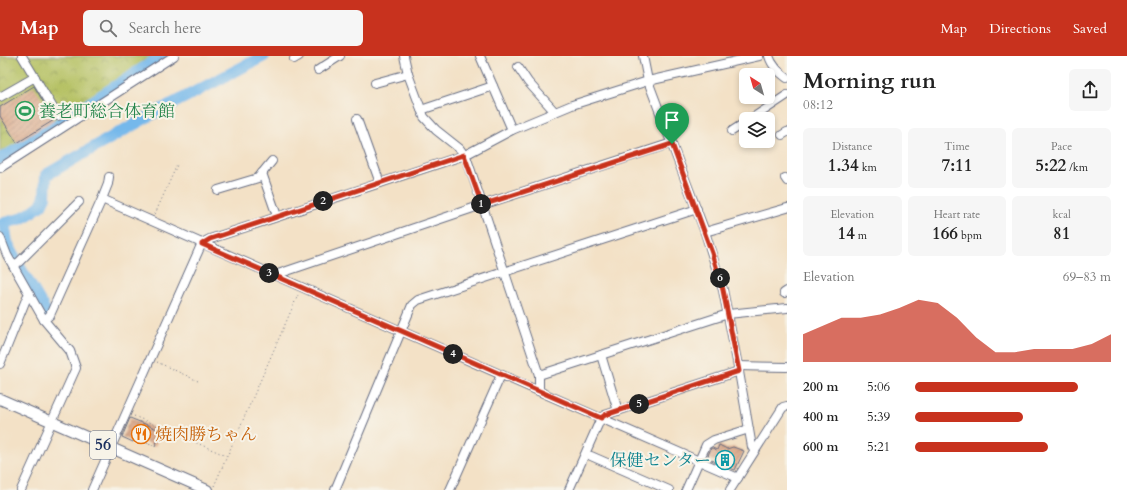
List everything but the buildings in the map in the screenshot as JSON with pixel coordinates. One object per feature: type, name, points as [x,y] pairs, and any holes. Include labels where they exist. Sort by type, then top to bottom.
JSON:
[{"type":"main road","name":"56","points":[[0,399],[207,490]]},
{"type":"street","points":[[22,56],[58,116]]},
{"type":"street","points":[[0,168],[174,56]]},
{"type":"street","points":[[318,70],[340,56]]},
{"type":"street","points":[[404,56],[408,74],[424,117],[436,130],[460,149],[464,155],[539,375],[539,391]]},
{"type":"street","points":[[480,56],[512,130]]},
{"type":"street","points":[[643,56],[648,81],[697,209],[723,290],[752,446],[754,450]]},
{"type":"street","points":[[92,490],[202,244],[210,239],[277,216],[464,155],[512,130],[572,105],[648,81],[730,59],[759,56]]},
{"type":"street","points":[[769,56],[772,63],[787,78]]},
{"type":"street","points":[[518,67],[528,82],[555,112]]},
{"type":"street","points":[[375,84],[408,74]]},
{"type":"street","points":[[0,97],[35,77]]},
{"type":"street","points":[[421,110],[493,86]]},
{"type":"street","points":[[762,112],[787,96]]},
{"type":"street","points":[[357,119],[380,183]]},
{"type":"street","points":[[732,131],[739,126]]},
{"type":"street","points":[[276,276],[278,274],[482,205],[672,144]]},
{"type":"street","points":[[218,190],[258,178],[272,161]]},
{"type":"street","points":[[262,173],[277,216]]},
{"type":"street","points":[[44,320],[50,315],[102,199],[109,177]]},
{"type":"street","points":[[102,199],[301,288],[738,478]]},
{"type":"street","points":[[13,265],[19,262],[79,202]]},
{"type":"street","points":[[705,232],[787,208]]},
{"type":"street","points":[[335,490],[412,305],[418,300],[697,209]]},
{"type":"street","points":[[0,237],[4,255],[13,265],[44,320],[70,351],[76,368],[21,490]]},
{"type":"street","points":[[0,364],[27,297],[30,295]]},
{"type":"street","points":[[539,375],[728,314],[787,308]]},
{"type":"street","points":[[600,355],[618,411]]},
{"type":"street","points":[[569,490],[601,418],[605,415],[738,368],[787,367]]},
{"type":"street","points":[[450,490],[501,375]]},
{"type":"street","points":[[730,490],[754,450],[783,407],[787,406]]},
{"type":"street","points":[[686,490],[706,445],[714,440],[749,429]]},
{"type":"street","points":[[591,456],[669,490]]},
{"type":"path","points":[[152,221],[177,165]]},
{"type":"path","points":[[212,490],[301,288]]},
{"type":"path","points":[[150,360],[198,381]]},
{"type":"path","points":[[126,412],[227,456]]},
{"type":"green space","points":[[0,56],[157,56],[16,147],[0,155]]},
{"type":"waterway","points":[[0,159],[27,144],[162,56]]},
{"type":"waterway","points":[[16,260],[7,242],[4,223],[20,219],[41,205],[45,197],[46,175],[147,117],[264,56]]},
{"type":"waterway","points":[[19,266],[46,312]]},
{"type":"place","name":"養老町総合体育館","points":[[25,111]]},
{"type":"place","name":"焼肉勝ちゃん","points":[[141,434]]},
{"type":"place","name":"保健センター","points":[[725,460]]},
{"type":"route","points":[[672,144],[697,209],[723,290],[739,371],[605,415],[601,418],[202,244],[210,239],[464,155],[467,159],[482,205],[672,144]]}]
